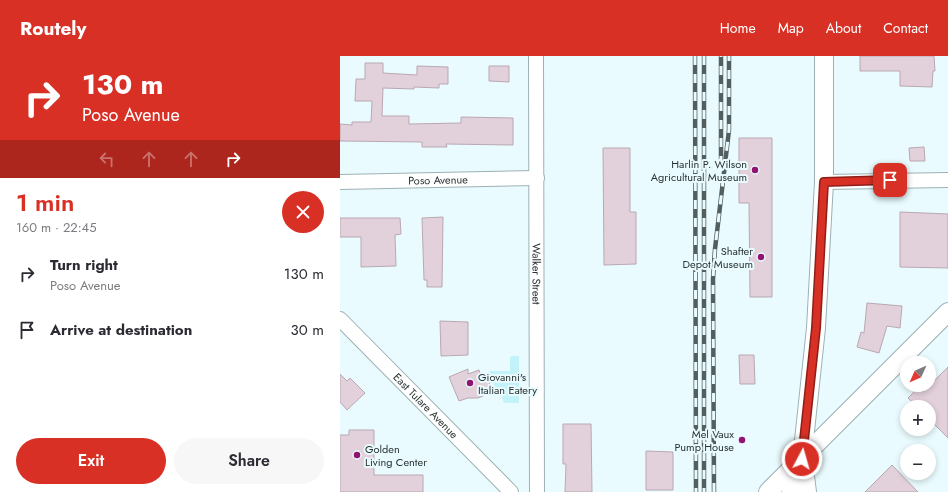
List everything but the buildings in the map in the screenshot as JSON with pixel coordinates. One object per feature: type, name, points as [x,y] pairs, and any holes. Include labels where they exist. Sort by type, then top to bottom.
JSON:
[{"type":"main road","points":[[790,492],[802,459],[816,328],[824,182],[824,56]]},
{"type":"main road","points":[[768,492],[948,312]]},
{"type":"main road","points":[[802,459],[807,492]]},
{"type":"street","name":"Walker Street","points":[[536,56],[537,492]]},
{"type":"street","name":"Poso Avenue","points":[[340,182],[537,178]]},
{"type":"street","points":[[824,182],[948,180]]},
{"type":"street","name":"East Tulare Avenue","points":[[340,319],[511,492]]},
{"type":"shaded area","points":[[519,356],[519,403],[504,403],[500,392],[497,392],[489,373],[490,371],[510,371],[510,357]]},
{"type":"railway","points":[[695,56],[696,492]]},
{"type":"railway","points":[[704,56],[704,492]]},
{"type":"railway","points":[[721,56],[721,165]]},
{"type":"railway","points":[[714,492],[713,279],[715,249],[729,130],[729,56]]},
{"type":"place","name":"Harlin P. Wilson Agricultural Museum","points":[[755,170]]},
{"type":"place","name":"Shafter Depot Museum","points":[[761,257]]},
{"type":"place","name":"Giovanni's Italian Eatery","points":[[470,383]]},
{"type":"place","name":"Mel Vaux Pump House","points":[[742,440]]},
{"type":"place","name":"Golden Living Center","points":[[357,455]]},
{"type":"route","points":[[802,459],[816,328],[824,182],[890,180]]}]
